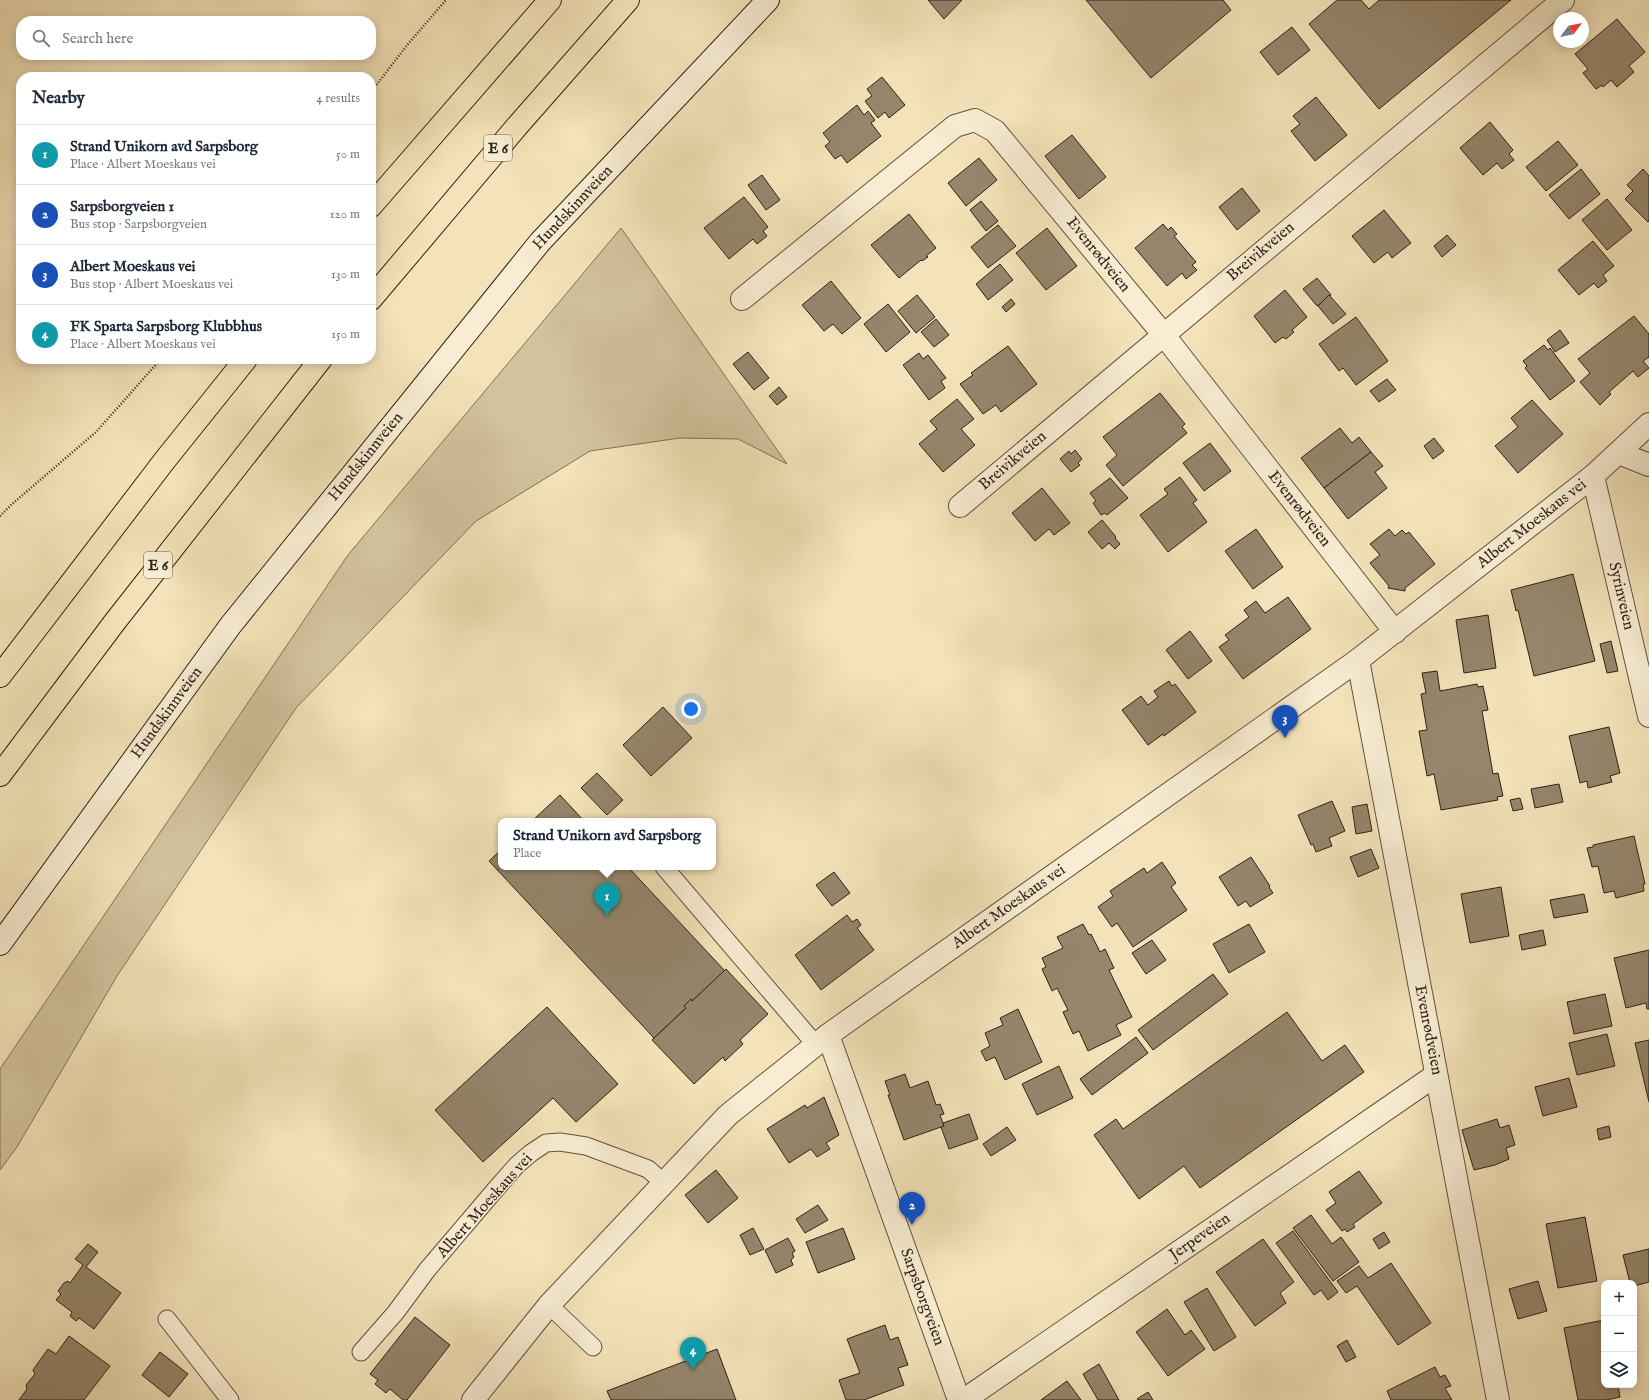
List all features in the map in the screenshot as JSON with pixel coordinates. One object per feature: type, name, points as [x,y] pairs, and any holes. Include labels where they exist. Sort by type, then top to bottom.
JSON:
[{"type":"highway","points":[[376,200],[550,0]]},
{"type":"highway","name":"E 6","points":[[376,293],[509,136],[628,0]]},
{"type":"highway","points":[[0,676],[151,478],[242,364]]},
{"type":"highway","name":"E 6","points":[[0,775],[114,623],[317,364]]},
{"type":"street","name":"Hundskinnveien","points":[[0,944],[230,626],[540,242],[768,0]]},
{"type":"street","name":"Breivikveien","points":[[960,506],[1163,334],[1563,0]]},
{"type":"street","name":"Evenrødveien","points":[[742,299],[955,126],[975,120],[995,131],[1163,334],[1395,632]]},
{"type":"street","name":"Albert Moeskaus vei","points":[[473,1400],[549,1305],[728,1115],[822,1040],[1358,660],[1594,476],[1649,424]]},
{"type":"street","points":[[1619,453],[1649,464]]},
{"type":"street","name":"Syrinveien","points":[[1594,476],[1649,716]]},
{"type":"street","name":"Evenrødveien","points":[[1358,660],[1498,1400]]},
{"type":"street","name":"Sarpsborgveien","points":[[822,1040],[959,1400]]},
{"type":"street","name":"Jerpeveien","points":[[964,1400],[1436,1075]]},
{"type":"lane","points":[[667,870],[822,1040]]},
{"type":"lane","name":"Albert Moeskaus vei","points":[[361,1352],[396,1312],[427,1270],[517,1165],[546,1143],[560,1142],[586,1146],[648,1170],[664,1183]]},
{"type":"lane","points":[[549,1305],[593,1347]]},
{"type":"lane","points":[[167,1319],[230,1400]]},
{"type":"path","points":[[376,86],[408,44],[446,0]]},
{"type":"path","points":[[0,516],[10,505],[96,432],[157,364]]},
{"type":"shaded area","points":[[621,228],[787,464],[738,439],[680,438],[590,451],[476,521],[296,708],[117,976],[17,1147],[0,1170],[0,1069],[348,555]]},
{"type":"building","points":[[928,0],[962,0],[944,19]]},
{"type":"building","points":[[1086,0],[1223,0],[1231,10],[1151,78]]},
{"type":"building","points":[[1337,0],[1361,0],[1369,9],[1379,0],[1511,0],[1379,109],[1309,24]]},
{"type":"building","points":[[1617,19],[1645,52],[1629,66],[1634,72],[1617,87],[1611,80],[1603,87],[1602,85],[1596,89],[1583,73],[1588,69],[1575,54],[1582,48],[1589,48],[1589,42]]},
{"type":"building","points":[[1292,27],[1310,50],[1278,75],[1260,52]]},
{"type":"building","points":[[882,77],[905,105],[889,118],[885,112],[878,118],[865,101],[872,96],[867,89]]},
{"type":"building","points":[[1316,97],[1347,135],[1315,161],[1291,131],[1300,124],[1293,116]]},
{"type":"building","points":[[857,105],[864,115],[868,111],[875,120],[871,123],[881,136],[847,163],[841,155],[835,159],[825,146],[830,142],[823,133]]},
{"type":"building","points":[[1490,122],[1513,150],[1509,154],[1514,160],[1502,169],[1497,163],[1483,175],[1460,148]]},
{"type":"building","points":[[1072,135],[1106,177],[1079,199],[1045,156]]},
{"type":"building","points":[[1558,141],[1578,165],[1546,191],[1526,167]]},
{"type":"building","points":[[979,158],[997,180],[966,206],[948,183]]},
{"type":"building","points":[[1581,169],[1600,194],[1569,219],[1549,195]]},
{"type":"building","points":[[1643,169],[1649,176],[1648,222],[1625,199],[1633,191],[1627,185]]},
{"type":"building","points":[[762,175],[780,200],[766,210],[748,185]]},
{"type":"building","points":[[1242,188],[1260,211],[1237,230],[1219,207]]},
{"type":"building","points":[[744,197],[768,227],[763,231],[767,236],[757,244],[753,239],[729,259],[704,228]]},
{"type":"building","points":[[1607,199],[1632,230],[1607,250],[1582,220]]},
{"type":"building","points":[[981,201],[998,221],[986,231],[970,210]]},
{"type":"building","points":[[1384,210],[1411,243],[1392,258],[1388,252],[1374,263],[1352,236]]},
{"type":"building","points":[[909,214],[936,248],[926,256],[928,257],[922,261],[921,260],[899,278],[871,245]]},
{"type":"building","points":[[1163,224],[1168,230],[1171,227],[1177,234],[1174,236],[1196,262],[1192,265],[1197,270],[1186,279],[1182,273],[1167,286],[1135,248]]},
{"type":"building","points":[[998,225],[1016,246],[988,268],[971,247]]},
{"type":"building","points":[[1047,228],[1077,266],[1046,290],[1016,253]]},
{"type":"building","points":[[1447,235],[1456,245],[1442,257],[1434,246]]},
{"type":"building","points":[[1593,241],[1614,266],[1603,275],[1607,281],[1598,288],[1594,283],[1579,295],[1558,270]]},
{"type":"building","points":[[1000,264],[1013,280],[988,300],[976,284]]},
{"type":"building","points":[[1317,278],[1331,295],[1317,306],[1303,289]]},
{"type":"building","points":[[831,281],[861,318],[842,334],[833,324],[824,331],[802,305]]},
{"type":"building","points":[[1285,290],[1307,317],[1292,330],[1294,332],[1286,339],[1283,337],[1275,343],[1254,316]]},
{"type":"building","points":[[917,295],[935,317],[916,333],[898,311]]},
{"type":"building","points":[[1329,295],[1346,314],[1333,324],[1318,306]]},
{"type":"building","points":[[1011,299],[1015,304],[1006,312],[1002,307]]},
{"type":"building","points":[[888,304],[910,332],[886,352],[864,324]]},
{"type":"building","points":[[1634,316],[1649,334],[1649,357],[1643,361],[1649,368],[1638,377],[1633,371],[1609,392],[1611,394],[1600,405],[1580,382],[1590,373],[1578,359]]},
{"type":"building","points":[[1356,317],[1388,361],[1356,385],[1343,368],[1339,371],[1319,344]]},
{"type":"building","points":[[936,319],[949,335],[934,347],[921,332]]},
{"type":"building","points":[[1560,330],[1569,343],[1555,352],[1547,340]]},
{"type":"building","points":[[1544,345],[1548,350],[1550,348],[1575,381],[1550,400],[1525,368],[1527,366],[1523,361]]},
{"type":"building","points":[[1008,346],[1037,384],[1001,412],[996,405],[983,414],[960,384],[973,375],[971,373]]},
{"type":"building","points":[[748,352],[769,378],[754,390],[733,364]]},
{"type":"building","points":[[919,353],[923,359],[928,355],[946,378],[941,381],[945,388],[929,400],[903,365]]},
{"type":"building","points":[[1387,379],[1396,390],[1379,402],[1370,391]]},
{"type":"building","points":[[779,387],[787,397],[777,405],[769,396]]},
{"type":"building","points":[[1160,393],[1185,424],[1182,427],[1187,433],[1123,486],[1106,465],[1117,455],[1103,437]]},
{"type":"building","points":[[957,399],[974,419],[961,429],[975,445],[943,472],[919,444],[937,429],[930,421]]},
{"type":"building","points":[[1532,400],[1563,434],[1518,473],[1495,446],[1518,427],[1511,418]]},
{"type":"building","points":[[1340,428],[1352,443],[1359,437],[1371,452],[1324,488],[1301,458]]},
{"type":"building","points":[[1434,438],[1444,451],[1433,459],[1424,446]]},
{"type":"building","points":[[1210,443],[1231,471],[1204,491],[1183,463]]},
{"type":"building","points":[[1075,450],[1082,459],[1078,463],[1080,465],[1071,472],[1060,459],[1069,451],[1071,454]]},
{"type":"building","points":[[1371,452],[1383,466],[1375,472],[1387,488],[1348,519],[1324,488]]},
{"type":"building","points":[[1180,477],[1197,500],[1193,503],[1207,522],[1168,552],[1140,515],[1168,494],[1164,489]]},
{"type":"building","points":[[1110,478],[1128,498],[1107,515],[1105,513],[1101,515],[1093,503],[1096,501],[1090,493]]},
{"type":"building","points":[[1042,488],[1070,523],[1054,535],[1049,529],[1035,541],[1012,513]]},
{"type":"building","points":[[1102,520],[1120,544],[1115,549],[1109,543],[1102,549],[1088,532]]},
{"type":"building","points":[[1256,529],[1283,567],[1253,589],[1225,551]]},
{"type":"building","points":[[1389,529],[1395,536],[1402,530],[1406,534],[1409,532],[1435,564],[1405,588],[1405,591],[1388,588],[1389,586],[1370,563],[1380,555],[1370,544]]},
{"type":"building","points":[[1573,574],[1595,661],[1534,676],[1518,610],[1516,611],[1511,590]]},
{"type":"building","points":[[1288,597],[1311,629],[1243,679],[1219,647],[1229,640],[1225,635],[1249,617],[1244,610],[1256,601],[1265,613]]},
{"type":"building","points":[[1488,615],[1496,668],[1464,673],[1456,620]]},
{"type":"building","points":[[1190,631],[1212,661],[1188,679],[1166,650]]},
{"type":"building","points":[[1611,641],[1618,671],[1607,673],[1600,644]]},
{"type":"building","points":[[1437,671],[1440,691],[1477,684],[1478,687],[1483,686],[1488,710],[1482,711],[1493,774],[1498,773],[1503,796],[1497,797],[1498,800],[1441,810],[1434,774],[1427,776],[1419,731],[1427,730],[1421,694],[1426,693],[1422,673]]},
{"type":"building","points":[[1169,681],[1172,686],[1175,684],[1196,712],[1164,736],[1163,734],[1148,745],[1122,710],[1141,696],[1148,705],[1158,697],[1154,691]]},
{"type":"building","points":[[663,707],[692,738],[651,776],[623,745]]},
{"type":"building","points":[[1609,727],[1620,773],[1610,776],[1612,782],[1588,788],[1587,781],[1580,783],[1569,736]]},
{"type":"building","points":[[597,773],[623,800],[607,815],[581,788]]},
{"type":"building","points":[[1559,784],[1563,802],[1535,808],[1531,789]]},
{"type":"building","points":[[560,795],[581,818],[535,818]]},
{"type":"building","points":[[1520,798],[1523,809],[1513,811],[1510,800]]},
{"type":"building","points":[[1332,801],[1345,831],[1329,838],[1332,846],[1316,852],[1313,844],[1311,845],[1298,815]]},
{"type":"building","points":[[1367,804],[1372,831],[1356,834],[1352,807]]},
{"type":"building","points":[[1634,836],[1645,884],[1643,884],[1644,891],[1616,898],[1614,891],[1604,893],[1598,866],[1592,867],[1587,848],[1593,847],[1593,845]]},
{"type":"building","points":[[1371,849],[1379,868],[1358,877],[1350,857]]},
{"type":"building","points":[[498,853],[498,870],[631,870],[725,971],[692,1001],[691,999],[684,1006],[686,1008],[654,1038],[489,861]]},
{"type":"building","points":[[1251,857],[1273,893],[1250,907],[1246,901],[1238,906],[1219,877]]},
{"type":"building","points":[[1162,862],[1176,883],[1171,887],[1187,910],[1133,947],[1117,923],[1112,927],[1098,907],[1113,896],[1110,891],[1144,868],[1147,873]]},
{"type":"building","points":[[834,872],[850,893],[832,906],[816,885]]},
{"type":"building","points":[[1501,887],[1509,936],[1470,943],[1461,894]]},
{"type":"building","points":[[1584,894],[1588,912],[1554,918],[1550,900]]},
{"type":"building","points":[[847,915],[852,922],[857,919],[861,925],[857,928],[874,950],[821,990],[795,955]]},
{"type":"building","points":[[1083,924],[1089,935],[1091,934],[1100,952],[1105,949],[1114,968],[1109,970],[1132,1017],[1116,1025],[1121,1035],[1088,1051],[1079,1031],[1073,1034],[1063,1012],[1068,1010],[1057,988],[1052,991],[1042,969],[1046,967],[1042,958],[1063,948],[1057,937]]},
{"type":"building","points":[[1249,924],[1265,952],[1229,973],[1213,944]]},
{"type":"building","points":[[1543,930],[1546,945],[1522,950],[1519,935]]},
{"type":"building","points":[[1152,940],[1166,960],[1146,974],[1132,953]]},
{"type":"building","points":[[1649,950],[1649,1009],[1647,1009],[1646,1003],[1626,1008],[1614,958]]},
{"type":"building","points":[[726,969],[768,1014],[740,1040],[743,1044],[725,1061],[723,1057],[694,1084],[652,1040],[686,1008],[684,1006],[691,999],[692,1001]]},
{"type":"building","points":[[1213,974],[1228,994],[1153,1050],[1138,1030]]},
{"type":"building","points":[[1605,994],[1612,1026],[1574,1034],[1567,1002]]},
{"type":"building","points":[[547,1007],[618,1084],[576,1122],[553,1098],[483,1162],[435,1110]]},
{"type":"building","points":[[1018,1009],[1042,1062],[1005,1080],[995,1057],[986,1061],[981,1051],[990,1046],[985,1033],[1003,1025],[1000,1018]]},
{"type":"building","points":[[1287,1012],[1322,1061],[1345,1045],[1364,1072],[1200,1188],[1184,1166],[1139,1199],[1094,1135],[1116,1119],[1123,1129]]},
{"type":"building","points":[[1607,1034],[1615,1066],[1577,1075],[1569,1043]]},
{"type":"building","points":[[1136,1037],[1148,1053],[1092,1095],[1080,1079]]},
{"type":"building","points":[[1649,1040],[1649,1102],[1635,1043]]},
{"type":"building","points":[[1059,1066],[1073,1098],[1037,1115],[1022,1084]]},
{"type":"building","points":[[905,1074],[910,1088],[928,1081],[936,1105],[940,1104],[944,1114],[940,1115],[944,1126],[904,1140],[888,1095],[890,1095],[885,1081]]},
{"type":"building","points":[[1569,1078],[1577,1107],[1543,1116],[1535,1087]]},
{"type":"building","points":[[824,1097],[839,1135],[826,1143],[830,1149],[817,1157],[811,1149],[789,1163],[767,1129],[805,1105],[807,1108]]},
{"type":"building","points":[[969,1114],[978,1139],[949,1149],[941,1127],[944,1126],[943,1123]]},
{"type":"building","points":[[1497,1119],[1500,1128],[1509,1125],[1515,1145],[1506,1148],[1509,1159],[1495,1165],[1474,1170],[1462,1130]]},
{"type":"building","points":[[1609,1126],[1611,1137],[1599,1140],[1597,1129]]},
{"type":"building","points":[[1007,1127],[1016,1140],[991,1156],[983,1144]]},
{"type":"building","points":[[716,1170],[738,1198],[708,1223],[685,1195]]},
{"type":"building","points":[[1359,1171],[1382,1203],[1353,1224],[1355,1227],[1347,1232],[1345,1229],[1342,1231],[1326,1210],[1336,1203],[1329,1192]]},
{"type":"building","points":[[818,1205],[828,1220],[805,1233],[796,1219]]},
{"type":"building","points":[[1311,1215],[1332,1244],[1341,1237],[1359,1262],[1333,1281],[1293,1228]]},
{"type":"building","points":[[1585,1217],[1597,1281],[1558,1288],[1546,1224]]},
{"type":"building","points":[[753,1228],[764,1249],[750,1255],[740,1235]]},
{"type":"building","points":[[843,1228],[855,1259],[818,1273],[806,1242]]},
{"type":"building","points":[[1293,1231],[1338,1292],[1328,1300],[1321,1290],[1314,1295],[1276,1243]]},
{"type":"building","points":[[1384,1232],[1390,1242],[1379,1249],[1373,1239]]},
{"type":"building","points":[[788,1238],[795,1251],[792,1253],[794,1257],[791,1260],[793,1265],[776,1273],[765,1250]]},
{"type":"building","points":[[1263,1239],[1294,1282],[1280,1293],[1286,1303],[1255,1326],[1216,1272]]},
{"type":"building","points":[[88,1244],[98,1252],[86,1267],[121,1293],[94,1329],[79,1318],[76,1321],[70,1316],[72,1312],[56,1300],[61,1294],[58,1291],[64,1283],[68,1281],[70,1283],[83,1265],[75,1259]]},
{"type":"building","points":[[1649,1249],[1649,1282],[1637,1285],[1637,1280],[1629,1280],[1623,1255]]},
{"type":"building","points":[[1391,1263],[1431,1323],[1398,1345],[1357,1286],[1346,1293],[1337,1281],[1359,1266],[1368,1278]]},
{"type":"building","points":[[1538,1281],[1547,1311],[1518,1319],[1509,1289]]},
{"type":"building","points":[[1207,1288],[1236,1337],[1214,1351],[1184,1302]]},
{"type":"building","points":[[1167,1309],[1185,1335],[1191,1330],[1205,1349],[1168,1376],[1136,1332]]},
{"type":"building","points":[[415,1317],[450,1345],[407,1400],[403,1400],[390,1389],[386,1393],[375,1384],[378,1380],[370,1374]]},
{"type":"building","points":[[1601,1321],[1601,1388],[1618,1388],[1620,1397],[1606,1400],[1578,1400],[1564,1328]]},
{"type":"building","points":[[885,1325],[890,1340],[898,1337],[908,1365],[898,1368],[904,1385],[864,1400],[846,1400],[839,1380],[860,1373],[847,1339]]},
{"type":"building","points":[[69,1336],[110,1366],[84,1400],[19,1400],[27,1389],[26,1385],[35,1374],[33,1370],[48,1349],[56,1354]]},
{"type":"building","points":[[1347,1340],[1356,1357],[1346,1362],[1337,1346]]},
{"type":"building","points":[[717,1349],[736,1400],[611,1400],[607,1391]]},
{"type":"building","points":[[160,1352],[188,1374],[169,1397],[142,1375]]},
{"type":"building","points":[[1099,1364],[1119,1400],[1098,1400],[1083,1374]]},
{"type":"building","points":[[1435,1367],[1440,1377],[1445,1375],[1451,1386],[1445,1388],[1452,1400],[1391,1400],[1387,1391]]},
{"type":"building","points":[[1067,1381],[1081,1400],[1041,1400]]},
{"type":"building","points":[[1148,1392],[1153,1400],[1137,1399]]},
{"type":"place","name":"Albert Moeskaus vei","points":[[1285,738]]},
{"type":"place","name":"Strand Unikorn avd Sarpsborg","points":[[607,916]]},
{"type":"place","name":"Sarpsborgveien 1","points":[[912,1225]]},
{"type":"place","name":"FK Sparta Sarpsborg Klubbhus","points":[[693,1370]]}]
